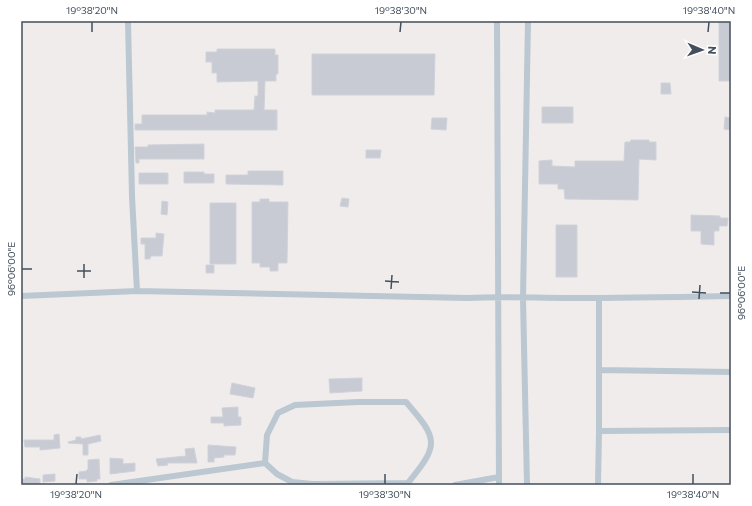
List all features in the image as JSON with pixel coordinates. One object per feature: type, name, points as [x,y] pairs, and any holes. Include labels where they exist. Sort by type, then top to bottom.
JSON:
[{"type":"street","points":[[128,21],[132,196],[137,291]]},
{"type":"street","points":[[497,21],[499,485]]},
{"type":"street","points":[[527,485],[523,298],[528,21]]},
{"type":"street","points":[[21,296],[137,291],[461,298],[498,296],[523,298],[731,296]]},
{"type":"street","points":[[598,485],[600,431],[599,298]]},
{"type":"street","points":[[600,370],[731,372]]},
{"type":"street","points":[[406,402],[427,426],[432,442],[427,460],[408,483],[312,484],[292,482],[277,474],[266,463],[267,435],[278,413],[295,405],[406,402]]},
{"type":"street","points":[[600,431],[731,430]]},
{"type":"street","points":[[111,485],[266,463]]},
{"type":"street","points":[[459,485],[499,477]]},
{"type":"building","points":[[719,21],[731,21],[731,81],[719,81]]},
{"type":"building","points":[[217,49],[275,49],[275,55],[278,55],[278,74],[276,74],[276,81],[265,81],[264,110],[277,110],[277,130],[135,130],[135,124],[142,124],[142,115],[207,115],[207,112],[215,113],[215,110],[254,110],[255,96],[258,96],[258,81],[217,82],[217,73],[212,73],[212,62],[206,62],[206,52],[217,52]]},
{"type":"building","points":[[312,54],[435,54],[434,95],[312,95]]},
{"type":"building","points":[[661,83],[670,83],[671,94],[661,94]]},
{"type":"building","points":[[542,107],[573,107],[573,123],[542,123]]},
{"type":"building","points":[[725,117],[731,118],[730,130],[724,129]]},
{"type":"building","points":[[432,118],[447,118],[446,130],[431,129]]},
{"type":"building","points":[[631,140],[649,140],[649,142],[656,142],[656,160],[639,159],[638,200],[565,199],[564,189],[558,189],[558,184],[539,184],[539,161],[552,160],[552,166],[575,167],[575,161],[624,161],[625,142],[630,142]]},
{"type":"building","points":[[204,144],[204,159],[139,159],[139,163],[136,163],[135,147],[148,147],[148,145]]},
{"type":"building","points":[[366,150],[381,150],[380,158],[366,158]]},
{"type":"building","points":[[248,171],[283,171],[283,185],[226,184],[226,175],[248,175]]},
{"type":"building","points":[[184,172],[204,172],[204,174],[214,174],[214,183],[184,183]]},
{"type":"building","points":[[139,173],[168,173],[168,184],[139,184]]},
{"type":"building","points":[[342,198],[349,199],[348,207],[340,206]]},
{"type":"building","points":[[260,199],[269,199],[269,202],[288,202],[287,263],[278,263],[278,271],[270,271],[270,267],[260,267],[260,263],[252,263],[252,202],[260,202]]},
{"type":"building","points":[[162,201],[168,202],[167,215],[161,214]]},
{"type":"building","points":[[210,203],[236,203],[236,264],[210,264]]},
{"type":"building","points":[[691,215],[720,216],[720,218],[728,218],[727,226],[719,226],[719,231],[714,231],[714,245],[701,244],[701,231],[691,231]]},
{"type":"building","points":[[556,225],[577,225],[577,277],[556,277]]},
{"type":"building","points":[[156,233],[164,234],[162,256],[151,256],[150,259],[145,259],[145,244],[141,244],[141,238],[156,238]]},
{"type":"building","points":[[206,265],[214,265],[214,273],[206,273]]},
{"type":"building","points":[[362,378],[362,391],[330,393],[329,379]]},
{"type":"building","points":[[232,383],[255,388],[253,398],[230,394]]},
{"type":"building","points":[[238,407],[238,417],[241,417],[241,425],[224,426],[224,423],[211,423],[211,417],[223,417],[222,408]]},
{"type":"building","points":[[59,434],[60,448],[40,450],[40,447],[25,447],[24,440],[54,440],[54,435]]},
{"type":"building","points":[[100,435],[101,441],[88,444],[88,455],[83,455],[83,444],[68,443],[76,440],[76,437],[81,437],[81,439]]},
{"type":"building","points":[[208,445],[236,447],[235,455],[224,455],[224,457],[214,458],[214,462],[208,462]]},
{"type":"building","points":[[194,448],[197,463],[167,463],[168,465],[158,466],[156,459],[186,456],[185,449]]},
{"type":"building","points":[[110,458],[123,459],[123,464],[135,463],[135,471],[110,474]]},
{"type":"building","points":[[99,459],[100,479],[97,479],[97,481],[87,482],[87,479],[79,479],[79,472],[86,471],[88,469],[88,460]]},
{"type":"building","points":[[55,474],[55,481],[43,482],[43,475]]},
{"type":"building","points":[[25,477],[40,479],[40,485],[21,484],[21,479],[25,479]]}]
